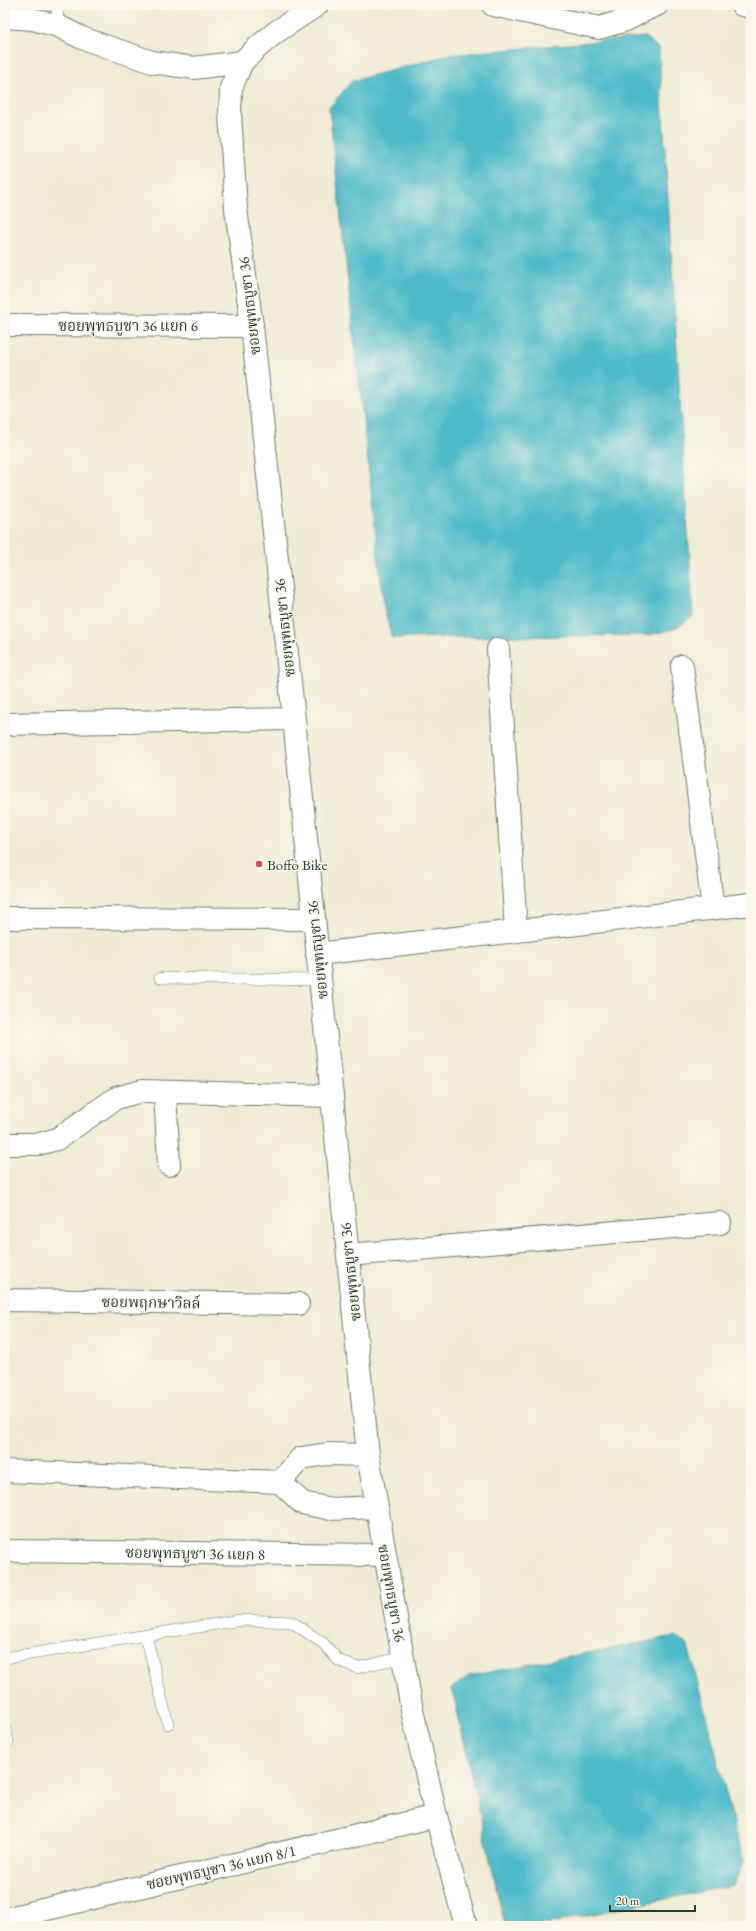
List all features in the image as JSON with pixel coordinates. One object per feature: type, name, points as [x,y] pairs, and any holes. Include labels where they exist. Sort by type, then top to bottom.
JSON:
[{"type":"street","name":"ซอยพุทธบูชา 36","points":[[317,5],[276,32],[242,62],[231,88],[230,113],[236,209],[252,326],[294,719],[368,1455],[412,1710],[436,1816],[466,1926]]},
{"type":"street","points":[[493,5],[549,19],[599,28],[626,20],[657,5]]},
{"type":"street","points":[[742,5],[751,7]]},
{"type":"street","points":[[5,17],[32,19],[57,16],[82,38],[152,62],[194,68],[242,62]]},
{"type":"street","name":"ซอยพุทธบูชา 36 แยก 6","points":[[5,325],[252,326]]},
{"type":"street","points":[[498,649],[516,931]]},
{"type":"street","points":[[682,666],[713,909]]},
{"type":"street","points":[[5,724],[294,719]]},
{"type":"street","points":[[317,954],[751,904]]},
{"type":"street","points":[[5,918],[313,919]]},
{"type":"street","points":[[5,1144],[39,1144],[57,1139],[116,1098],[142,1091],[332,1096]]},
{"type":"street","points":[[165,1092],[169,1165]]},
{"type":"street","points":[[348,1255],[720,1223]]},
{"type":"street","name":"ซอยพฤกษาวิลล์","points":[[5,1300],[298,1304]]},
{"type":"street","points":[[280,1482],[301,1458],[327,1454],[368,1455]]},
{"type":"street","points":[[5,1471],[280,1482],[302,1503],[331,1509],[376,1507]]},
{"type":"street","name":"ซอยพุทธบูชา 36 แยก 8","points":[[5,1550],[385,1555]]},
{"type":"street","name":"ซอยพุทธบูชา 36 แยก 8/1","points":[[5,1919],[436,1816]]},
{"type":"lane","points":[[160,978],[320,980]]},
{"type":"lane","points":[[5,1658],[241,1620],[292,1622],[324,1644],[338,1660],[357,1668],[402,1657]]},
{"type":"lane","points":[[146,1636],[168,1724]]},
{"type":"lane","points":[[5,1729],[8,1742]]},
{"type":"water","points":[[645,37],[659,49],[693,616],[674,629],[650,635],[392,638],[384,609],[329,108],[352,81],[448,55]]},
{"type":"water","points":[[676,1636],[688,1646],[744,1862],[734,1885],[535,1926],[513,1926],[504,1922],[452,1688],[469,1676]]},
{"type":"place","name":"Boffo Bike","points":[[259,864]]}]
